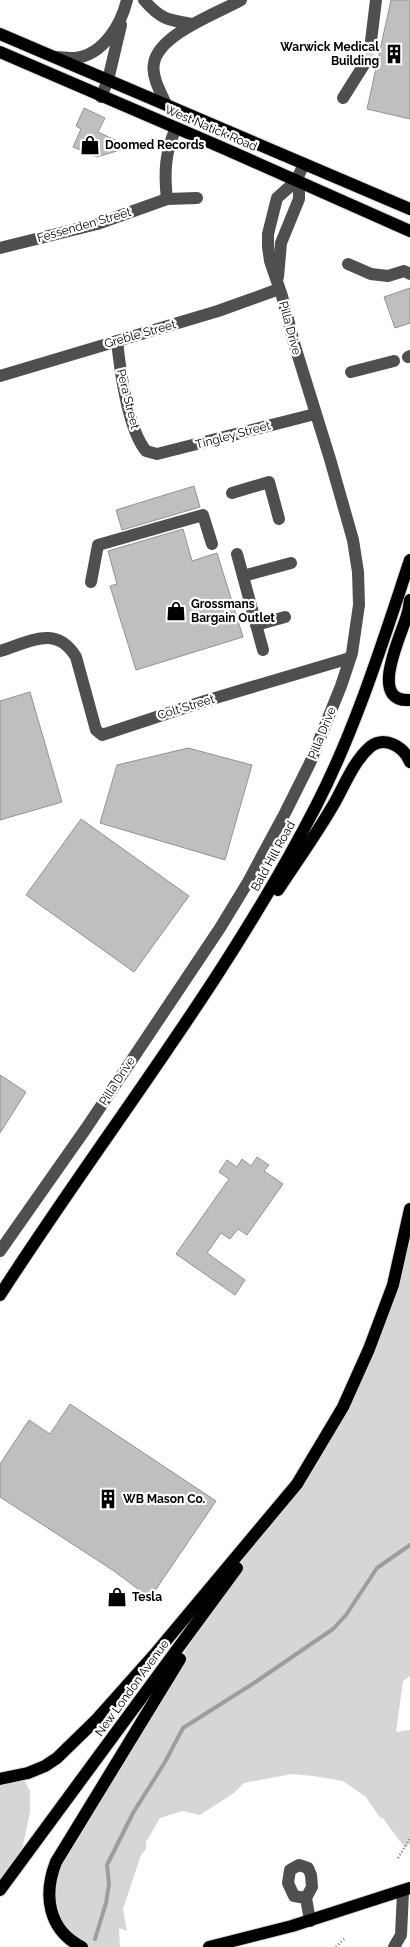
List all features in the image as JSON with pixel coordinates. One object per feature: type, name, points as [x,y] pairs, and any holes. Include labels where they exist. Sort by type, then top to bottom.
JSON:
[{"type":"main road","name":"West Natick Road","points":[[0,34],[410,209]]},
{"type":"main road","name":"West Natick Road","points":[[0,52],[410,231]]},
{"type":"main road","points":[[373,215],[410,239]]},
{"type":"main road","name":"Bald Hill Road","points":[[0,1295],[205,995],[256,914],[317,805],[364,698],[410,560]]},
{"type":"main road","points":[[410,600],[408,614],[393,657],[388,682],[397,698],[410,700]]},
{"type":"main road","points":[[205,995],[255,927],[366,752],[378,743],[392,743],[405,752],[410,762]]},
{"type":"main road","points":[[0,1779],[28,1773],[45,1766],[57,1758],[98,1719],[284,1501],[301,1477],[343,1407],[370,1349],[393,1285],[410,1209]]},
{"type":"main road","name":"New London Avenue","points":[[0,1890],[221,1591],[284,1501]]},
{"type":"main road","points":[[82,1947],[66,1936],[54,1917],[49,1898],[50,1877],[56,1862],[221,1591]]},
{"type":"main road","points":[[209,1947],[310,1921],[406,1890]]},
{"type":"main road","points":[[233,1947],[252,1937]]},
{"type":"street","points":[[101,96],[108,80],[127,0]]},
{"type":"street","points":[[144,0],[155,12],[170,20],[192,24]]},
{"type":"street","points":[[219,11],[231,0]]},
{"type":"street","points":[[166,104],[156,80],[154,63],[160,50],[192,24],[241,0]]},
{"type":"street","points":[[371,41],[376,0]]},
{"type":"street","points":[[53,57],[75,58],[93,52],[113,32],[124,13]]},
{"type":"street","points":[[343,98],[365,63]]},
{"type":"street","points":[[167,199],[164,177],[166,155],[176,128]]},
{"type":"street","name":"Pilla Drive","points":[[0,1251],[87,1127],[220,928],[248,882],[286,814],[310,763],[341,686],[350,658],[359,604],[358,572],[353,540],[270,261],[268,234],[277,198],[296,181],[304,164]]},
{"type":"street","name":"Pilla Drive","points":[[279,289],[281,243],[299,199],[296,181]]},
{"type":"street","name":"Fessenden Street","points":[[0,248],[97,224],[167,199],[197,198]]},
{"type":"street","points":[[348,264],[371,274],[388,276],[404,271],[410,274]]},
{"type":"street","name":"Greble Street","points":[[0,376],[218,311],[279,289]]},
{"type":"street","name":"Pera Street","points":[[117,340],[122,379],[134,426],[142,446],[146,451],[151,452]]},
{"type":"street","points":[[351,372],[394,360]]},
{"type":"street","name":"Tingley Street","points":[[151,452],[157,454],[194,446],[315,414]]},
{"type":"street","points":[[232,493],[269,482],[279,519]]},
{"type":"street","points":[[91,582],[98,545],[203,515],[212,544]]},
{"type":"street","points":[[237,554],[263,650]]},
{"type":"street","points":[[243,576],[290,563]]},
{"type":"street","points":[[256,625],[285,617]]},
{"type":"street","name":"Colt Street","points":[[0,651],[44,637],[62,641],[76,657],[96,730],[102,734],[204,701],[350,658]]},
{"type":"street","points":[[394,1947],[401,1936],[406,1890]]},
{"type":"street","points":[[306,1898],[310,1921]]},
{"type":"path","points":[[398,1858],[410,1839]]},
{"type":"path","points":[[336,1947],[344,1939]]},
{"type":"shaded area","points":[[410,1207],[410,1676],[403,1681],[396,1732],[410,1730],[410,1842],[405,1848],[365,1796],[343,1781],[292,1774],[244,1783],[234,1793],[200,1815],[182,1811],[160,1818],[146,1842],[146,1849],[141,1855],[123,1909],[127,1931],[119,1928],[120,1947],[80,1947],[73,1943],[48,1894],[49,1876],[186,1650],[201,1618],[338,1416],[380,1317]]},
{"type":"shaded area","points":[[22,1776],[30,1791],[30,1812],[21,1855],[0,1883],[0,1780]]},
{"type":"building","name":"Warwick Medical Building","points":[[391,0],[410,0],[410,119],[367,109]]},
{"type":"building","points":[[84,108],[105,118],[98,132],[130,147],[97,157],[73,147],[81,129],[76,126]]},
{"type":"building","points":[[410,288],[410,323],[395,328],[384,297]]},
{"type":"building","points":[[194,486],[200,507],[122,530],[116,510]]},
{"type":"building","name":"Grossmans Bargain Outlet","points":[[183,529],[192,561],[217,553],[243,637],[136,670],[110,586],[117,584],[108,551]]},
{"type":"building","points":[[30,692],[62,802],[0,820],[0,701]]},
{"type":"building","points":[[188,748],[252,765],[225,860],[100,823],[117,765]]},
{"type":"building","points":[[81,819],[189,896],[134,972],[26,895]]},
{"type":"building","points":[[0,1075],[26,1092],[0,1133]]},
{"type":"building","points":[[257,1157],[269,1165],[264,1171],[283,1184],[247,1235],[238,1229],[230,1239],[221,1233],[207,1253],[245,1280],[235,1295],[176,1254],[229,1179],[219,1172],[227,1160],[237,1167],[242,1159],[251,1166]]},
{"type":"building","name":"WB Mason Co.","points":[[70,1404],[216,1501],[150,1598],[114,1571],[0,1497],[0,1464],[29,1420],[50,1434]]},
{"type":"waterway","points":[[95,1939],[106,1903],[109,1884],[107,1865],[133,1813],[165,1762],[183,1728],[254,1683],[333,1629],[346,1615],[377,1568],[410,1545]]},
{"type":"tunnel","points":[[365,63],[371,41]]},
{"type":"place","name":"Warwick Medical Building","points":[[394,54]]},
{"type":"place","name":"Doomed Records","points":[[90,145]]},
{"type":"place","name":"Grossmans Bargain Outlet","points":[[176,611]]},
{"type":"place","name":"WB Mason Co.","points":[[108,1499]]},
{"type":"place","name":"Tesla","points":[[117,1597]]}]
